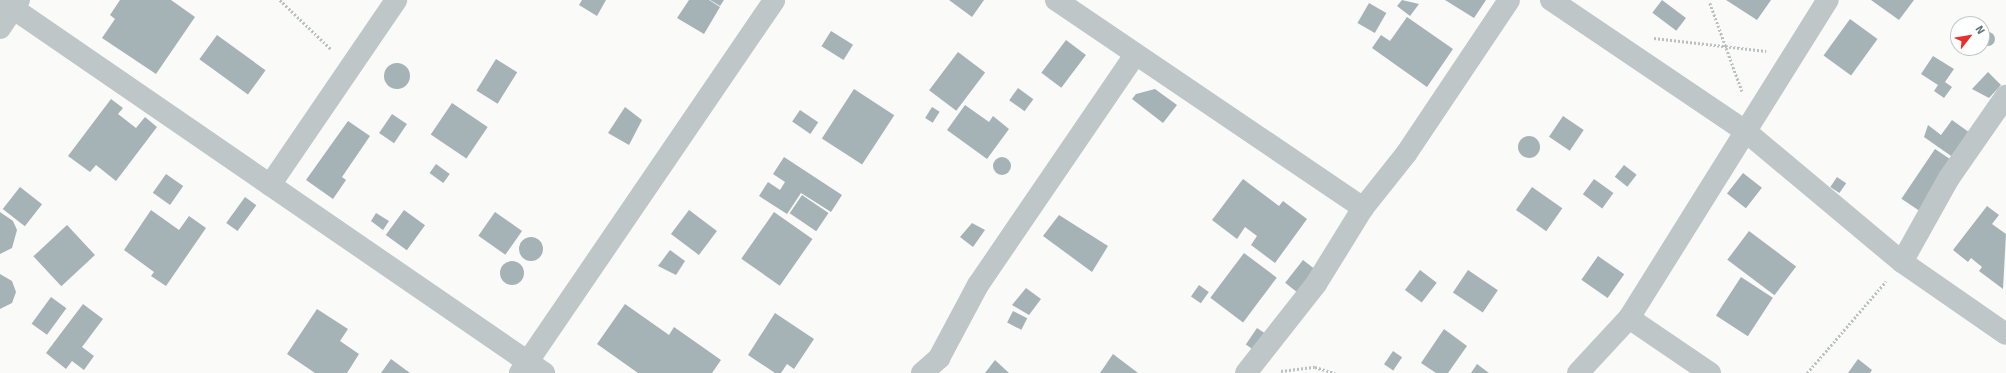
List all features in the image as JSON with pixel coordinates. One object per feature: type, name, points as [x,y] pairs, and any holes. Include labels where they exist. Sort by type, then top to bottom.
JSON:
[{"type":"street","points":[[270,185],[396,0]]},
{"type":"street","points":[[0,28],[11,3],[531,369],[774,0]]},
{"type":"street","points":[[1056,0],[1362,208]]},
{"type":"street","points":[[1246,373],[1316,284],[1362,208],[1406,154],[1509,0]]},
{"type":"street","points":[[1551,0],[1618,44],[1749,122],[1902,262],[2006,334]]},
{"type":"street","points":[[1578,373],[1629,318],[1749,122],[1828,0]]},
{"type":"street","points":[[922,373],[938,358],[978,285],[1135,55]]},
{"type":"street","points":[[1902,262],[1949,178],[2006,96]]},
{"type":"street","points":[[1629,318],[1710,373]]},
{"type":"path","points":[[280,0],[350,68]]},
{"type":"path","points":[[1710,2],[1725,43],[1749,122]]},
{"type":"path","points":[[1618,44],[1656,37],[1725,43],[1768,51],[1798,45]]},
{"type":"path","points":[[1807,373],[1902,262]]},
{"type":"path","points":[[1272,372],[1315,367],[1335,373]]},
{"type":"building","points":[[120,0],[171,0],[195,17],[156,74],[102,38],[115,19],[110,15]]},
{"type":"building","points":[[582,0],[606,0],[597,16],[579,5]]},
{"type":"building","points":[[689,0],[709,0],[720,7],[704,34],[677,18]]},
{"type":"building","points":[[710,0],[724,0],[720,6]]},
{"type":"building","points":[[949,0],[984,0],[972,17]]},
{"type":"building","points":[[1402,0],[1419,4],[1410,16],[1397,6]]},
{"type":"building","points":[[1445,0],[1486,0],[1474,18]]},
{"type":"building","points":[[1662,0],[1686,18],[1676,31],[1652,13]]},
{"type":"building","points":[[1726,0],[1771,0],[1757,20]]},
{"type":"building","points":[[1871,0],[1914,0],[1899,20]]},
{"type":"building","points":[[1369,3],[1386,13],[1375,33],[1358,23]]},
{"type":"building","points":[[1407,17],[1453,49],[1427,87],[1372,48],[1381,35],[1390,41]]},
{"type":"building","points":[[1850,19],[1878,39],[1851,75],[1824,55]]},
{"type":"building","points":[[831,31],[853,45],[844,60],[821,46]]},
{"type":"building","points":[[1990,32],[1995,36],[1995,42],[1990,46]]},
{"type":"building","points":[[217,35],[266,70],[248,95],[199,59]]},
{"type":"building","points":[[1066,40],[1086,55],[1061,88],[1041,73]]},
{"type":"building","points":[[958,52],[985,72],[956,111],[929,90]]},
{"type":"building","points":[[1933,56],[1954,69],[1945,82],[1952,87],[1944,98],[1934,91],[1938,85],[1921,74]]},
{"type":"building","points":[[496,59],[517,72],[498,104],[476,90]]},
{"type":"building","points":[[397,63],[406,67],[410,76],[406,85],[397,89],[388,85],[384,76],[388,67]]},
{"type":"building","points":[[1988,72],[2001,85],[1989,98],[1972,89]]},
{"type":"building","points":[[1018,88],[1033,99],[1025,111],[1009,100]]},
{"type":"building","points":[[854,89],[894,115],[862,165],[822,138]]},
{"type":"building","points":[[1155,89],[1177,105],[1163,123],[1132,99],[1136,94]]},
{"type":"building","points":[[111,99],[123,108],[118,114],[136,128],[145,117],[157,127],[116,181],[96,165],[90,172],[68,156]]},
{"type":"building","points":[[452,103],[488,127],[466,159],[431,135]]},
{"type":"building","points":[[965,105],[989,122],[993,116],[1009,129],[987,159],[947,130]]},
{"type":"building","points":[[625,107],[642,120],[629,145],[608,133]]},
{"type":"building","points":[[932,107],[940,112],[933,123],[925,118]]},
{"type":"building","points":[[800,110],[818,122],[810,134],[792,122]]},
{"type":"building","points":[[392,114],[407,124],[394,143],[379,133]]},
{"type":"building","points":[[1563,116],[1584,130],[1570,151],[1549,137]]},
{"type":"building","points":[[1952,120],[1970,133],[1954,158],[1924,137],[1928,125],[1941,135]]},
{"type":"building","points":[[348,121],[370,136],[342,177],[346,180],[333,199],[306,180]]},
{"type":"building","points":[[1525,136],[1533,136],[1540,143],[1540,151],[1533,158],[1525,158],[1518,151],[1518,143]]},
{"type":"building","points":[[1935,149],[1954,162],[1921,212],[1901,199]]},
{"type":"building","points":[[784,157],[842,195],[831,212],[801,193],[787,214],[759,196],[768,182],[780,190],[785,182],[773,174]]},
{"type":"building","points":[[1002,157],[1008,160],[1011,166],[1008,172],[1002,175],[996,172],[993,166],[996,160]]},
{"type":"building","points":[[436,164],[450,174],[443,183],[430,173]]},
{"type":"building","points":[[1624,165],[1637,175],[1627,187],[1615,177]]},
{"type":"building","points":[[1743,173],[1762,188],[1746,208],[1727,193]]},
{"type":"building","points":[[166,174],[183,186],[170,205],[153,193]]},
{"type":"building","points":[[1837,177],[1846,183],[1839,193],[1830,187]]},
{"type":"building","points":[[1243,179],[1279,206],[1283,201],[1307,219],[1275,263],[1251,245],[1257,236],[1245,227],[1237,239],[1212,220]]},
{"type":"building","points":[[1594,179],[1613,193],[1602,208],[1583,194]]},
{"type":"building","points":[[20,187],[42,204],[25,226],[3,209]]},
{"type":"building","points":[[1532,187],[1562,208],[1546,231],[1516,210]]},
{"type":"building","points":[[802,195],[829,213],[816,231],[790,213]]},
{"type":"building","points":[[245,197],[256,205],[238,231],[226,223]]},
{"type":"building","points":[[1987,206],[1999,215],[1992,224],[2006,234],[2003,289],[1979,271],[1982,267],[1971,258],[1968,262],[1953,250]]},
{"type":"building","points":[[151,210],[179,230],[189,216],[206,228],[166,286],[151,276],[154,272],[124,250]]},
{"type":"building","points":[[404,210],[425,225],[407,250],[386,235]]},
{"type":"building","points":[[689,210],[717,231],[699,255],[671,234]]},
{"type":"building","points":[[0,212],[13,221],[17,230],[12,248],[0,254]]},
{"type":"building","points":[[495,212],[522,231],[505,255],[478,236]]},
{"type":"building","points":[[774,212],[813,239],[780,286],[741,259]]},
{"type":"building","points":[[376,213],[389,221],[383,230],[371,221]]},
{"type":"building","points":[[1059,215],[1108,246],[1092,272],[1043,236]]},
{"type":"building","points":[[972,223],[985,230],[973,247],[960,237]]},
{"type":"building","points":[[67,225],[95,255],[61,286],[33,256]]},
{"type":"building","points":[[1749,231],[1796,267],[1774,295],[1727,260]]},
{"type":"building","points":[[531,237],[540,240],[543,249],[540,258],[531,261],[522,258],[519,249],[522,240]]},
{"type":"building","points":[[670,250],[685,261],[676,275],[658,266]]},
{"type":"building","points":[[1244,253],[1277,278],[1243,322],[1210,298]]},
{"type":"building","points":[[1598,256],[1624,274],[1608,298],[1581,280]]},
{"type":"building","points":[[1303,260],[1316,270],[1298,293],[1285,283]]},
{"type":"building","points":[[512,261],[521,264],[524,273],[521,282],[512,285],[503,282],[500,273],[503,264]]},
{"type":"building","points":[[1420,270],[1437,283],[1422,303],[1405,290]]},
{"type":"building","points":[[1468,270],[1498,290],[1483,313],[1453,292]]},
{"type":"building","points":[[0,274],[12,281],[16,292],[12,303],[0,309]]},
{"type":"building","points":[[1741,277],[1773,298],[1748,336],[1716,316]]},
{"type":"building","points":[[1199,285],[1209,292],[1201,303],[1191,296]]},
{"type":"building","points":[[1026,288],[1041,299],[1029,315],[1012,305]]},
{"type":"building","points":[[51,297],[66,308],[47,335],[32,324]]},
{"type":"building","points":[[83,304],[103,319],[82,347],[94,356],[84,370],[72,361],[66,369],[46,353]]},
{"type":"building","points":[[625,304],[669,335],[674,327],[721,360],[712,373],[638,373],[597,344]]},
{"type":"building","points":[[317,309],[348,329],[340,341],[359,354],[347,373],[315,373],[287,354]]},
{"type":"building","points":[[1013,311],[1027,318],[1021,330],[1007,323]]},
{"type":"building","points":[[775,313],[814,339],[794,369],[787,364],[781,373],[775,373],[748,355]]},
{"type":"building","points":[[1257,328],[1269,336],[1257,352],[1246,345]]},
{"type":"building","points":[[1444,329],[1467,346],[1448,373],[1436,373],[1421,363]]},
{"type":"building","points":[[1393,351],[1402,357],[1393,370],[1384,364]]},
{"type":"building","points":[[1113,354],[1138,373],[1100,373]]},
{"type":"building","points":[[391,359],[410,373],[381,373]]},
{"type":"building","points":[[1858,359],[1872,370],[1870,373],[1848,373]]},
{"type":"building","points":[[995,360],[1009,373],[985,373]]},
{"type":"building","points":[[1477,364],[1489,373],[1471,373]]}]
